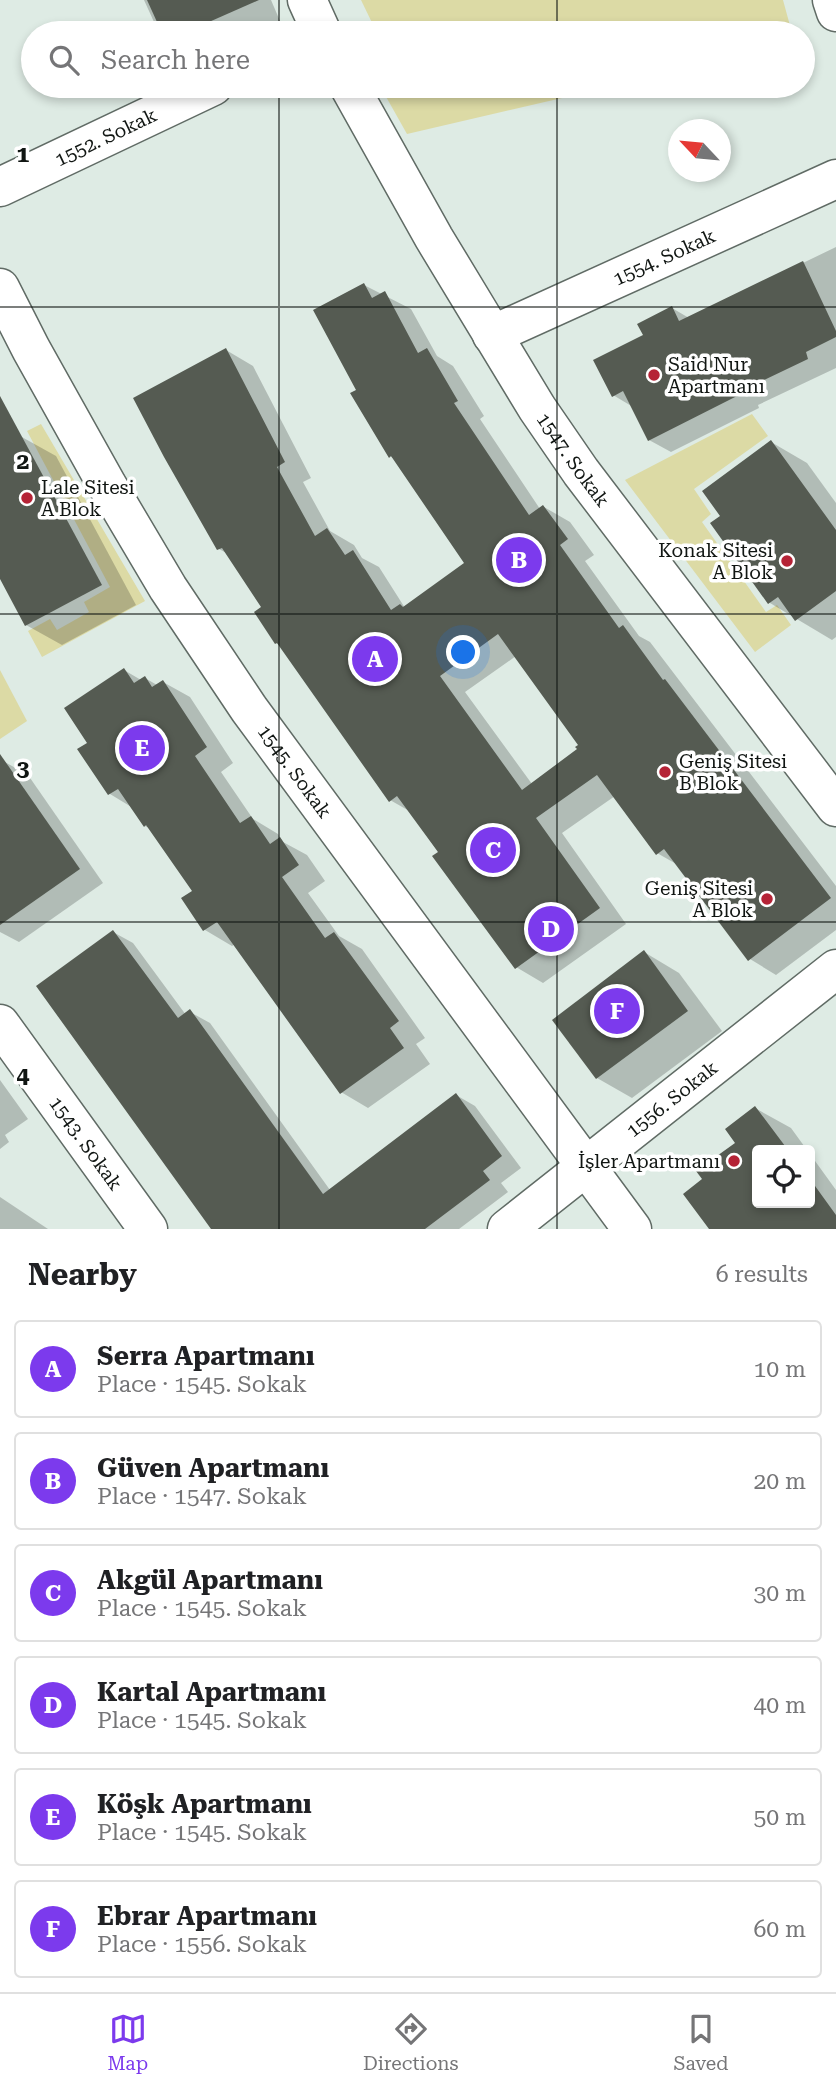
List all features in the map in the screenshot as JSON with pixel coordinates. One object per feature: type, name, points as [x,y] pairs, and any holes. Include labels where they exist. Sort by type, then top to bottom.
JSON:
[{"type":"street","points":[[307,0],[317,21]]},
{"type":"street","points":[[832,0],[836,12]]},
{"type":"street","name":"1552. Sokak","points":[[0,187],[187,98]]},
{"type":"street","name":"1547. Sokak","points":[[356,98],[434,238],[537,408],[581,472],[836,807]]},
{"type":"street","name":"1554. Sokak","points":[[492,335],[836,179]]},
{"type":"street","name":"1545. Sokak","points":[[0,288],[30,349],[100,474],[182,610],[249,709],[632,1229]]},
{"type":"street","name":"1556. Sokak","points":[[507,1229],[836,968]]},
{"type":"street","name":"1543. Sokak","points":[[0,1024],[148,1229]]},
{"type":"shaded area","points":[[361,0],[783,0],[789,21],[371,21]]},
{"type":"shaded area","points":[[387,98],[562,98],[407,134]]},
{"type":"shaded area","points":[[752,414],[768,436],[694,489],[711,514],[702,522],[766,612],[777,605],[791,625],[755,652],[625,480]]},
{"type":"shaded area","points":[[41,424],[145,601],[42,657],[28,631],[50,619],[57,630],[89,612],[84,602],[110,587],[27,431]]},
{"type":"shaded area","points":[[0,670],[27,721],[0,739]]},
{"type":"building","points":[[147,0],[259,0],[211,21],[157,21]]},
{"type":"building","points":[[803,261],[836,331],[836,337],[806,352],[808,359],[737,393],[739,395],[648,441],[623,391],[612,397],[593,360],[643,335],[637,324],[672,306],[679,321]]},
{"type":"building","points":[[364,283],[372,298],[385,291],[418,353],[427,348],[458,401],[454,403],[529,515],[543,505],[568,539],[560,545],[619,628],[623,625],[831,898],[748,961],[664,849],[656,855],[597,775],[536,818],[600,908],[515,969],[432,856],[438,852],[397,796],[389,802],[277,643],[275,644],[254,612],[261,607],[222,548],[217,550],[133,398],[226,348],[285,462],[277,467],[315,536],[327,528],[345,555],[353,550],[391,610],[400,604],[403,607],[464,563],[391,456],[389,458],[350,393],[356,390],[313,310]],"holes":[[[498,634],[578,745],[575,747],[577,749],[522,790],[440,676]]]},
{"type":"building","name":"Lale Sitesi A Blok","points":[[0,396],[102,585],[25,626],[0,579]]},
{"type":"building","name":"Konak Sitesi A Blok","points":[[771,440],[836,530],[836,591],[795,621],[778,597],[768,604],[710,523],[720,516],[702,491]]},
{"type":"building","points":[[124,668],[134,683],[145,676],[152,687],[163,680],[207,747],[195,756],[240,823],[251,816],[270,844],[280,837],[299,865],[282,877],[325,938],[334,932],[399,1021],[390,1028],[404,1048],[340,1094],[217,922],[203,931],[181,898],[192,891],[118,789],[108,795],[77,749],[87,743],[64,708]]},
{"type":"building","points":[[0,754],[80,869],[0,925]]},
{"type":"building","points":[[113,930],[178,1018],[190,1009],[323,1194],[456,1093],[502,1156],[483,1171],[490,1180],[425,1229],[211,1229],[36,986]]},
{"type":"building","points":[[644,950],[688,1011],[596,1079],[552,1020]]},
{"type":"building","name":"İşler Apartmanı","points":[[755,1106],[784,1145],[752,1145],[752,1208],[815,1208],[815,1186],[836,1215],[836,1229],[709,1229],[683,1194],[702,1179],[696,1171],[735,1143],[725,1129]]},
{"type":"place","name":"Said Nur Apartmanı","points":[[654,375]]},
{"type":"place","name":"Lale Sitesi A Blok","points":[[27,498]]},
{"type":"place","name":"Güven Apartmanı","points":[[519,560]]},
{"type":"place","name":"Konak Sitesi A Blok","points":[[787,561]]},
{"type":"place","name":"Serra Apartmanı","points":[[375,659]]},
{"type":"place","name":"Köşk Apartmanı","points":[[142,748]]},
{"type":"place","name":"Geniş Sitesi B Blok","points":[[665,772]]},
{"type":"place","name":"Akgül Apartmanı","points":[[493,850]]},
{"type":"place","name":"Geniş Sitesi A Blok","points":[[767,899]]},
{"type":"place","name":"Kartal Apartmanı","points":[[551,929]]},
{"type":"place","name":"Ebrar Apartmanı","points":[[617,1011]]},
{"type":"place","name":"İşler Apartmanı","points":[[734,1161]]}]
